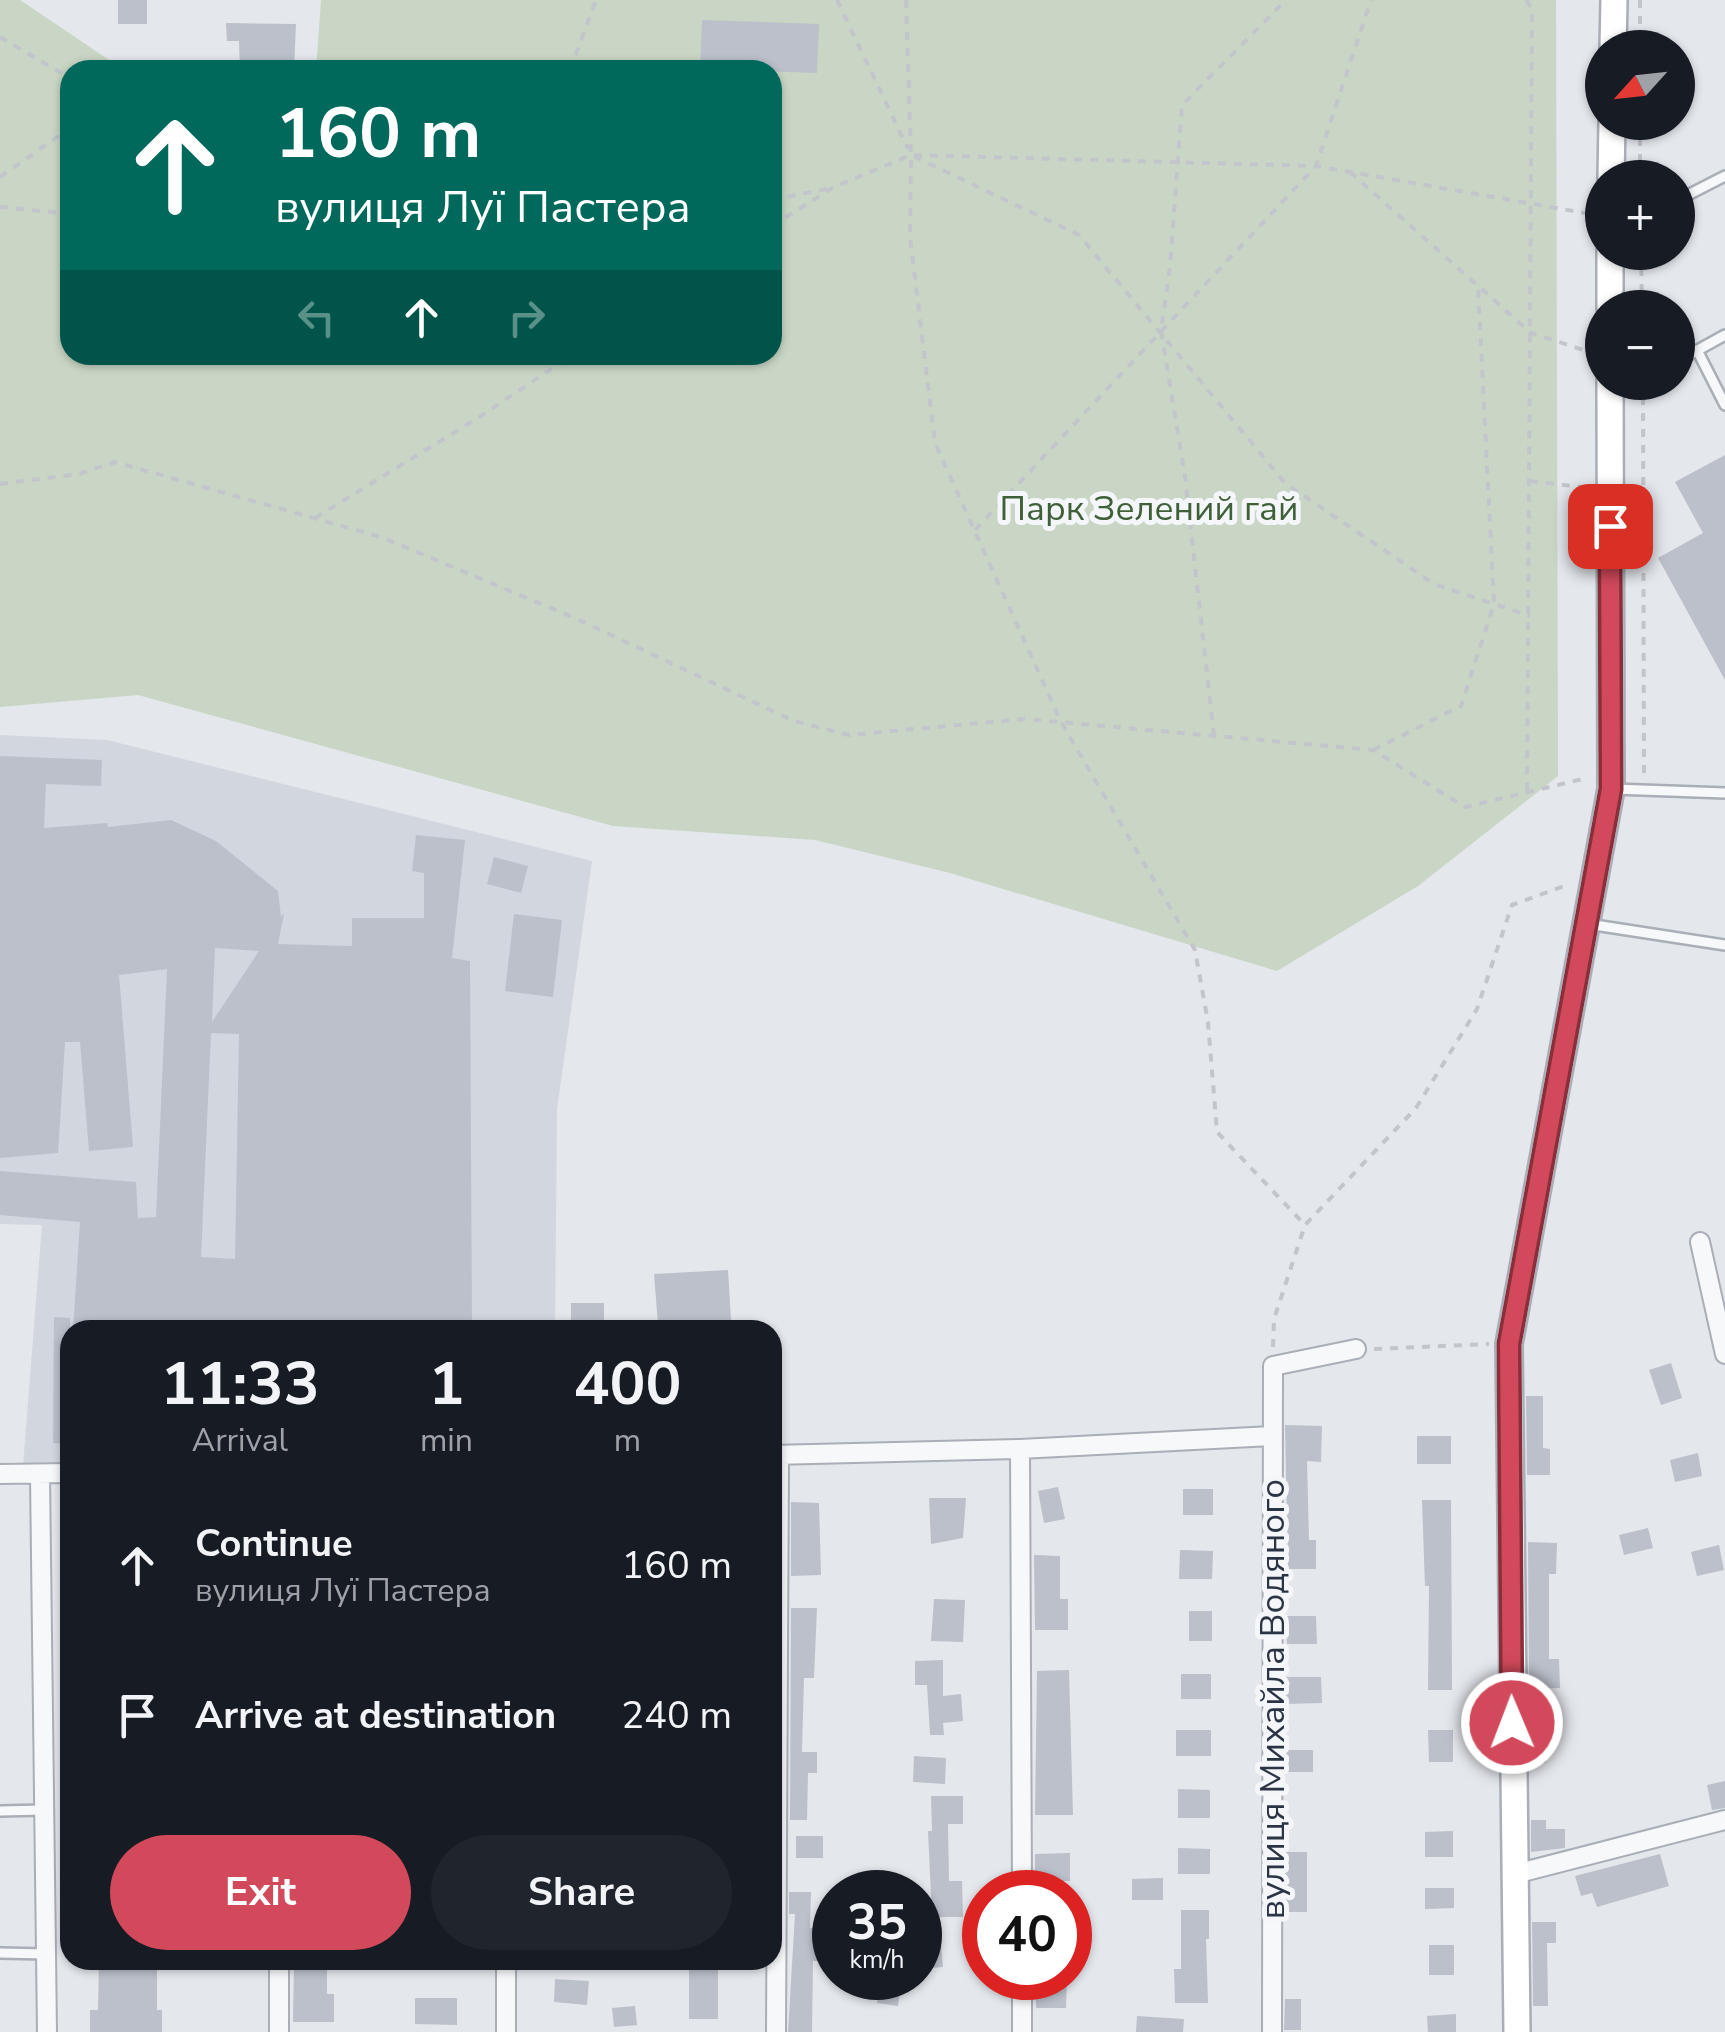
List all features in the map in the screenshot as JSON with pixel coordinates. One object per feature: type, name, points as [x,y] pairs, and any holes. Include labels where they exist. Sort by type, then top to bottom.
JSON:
[{"type":"street","points":[[1613,30],[1614,0]]},
{"type":"street","points":[[1516,2032],[1509,1344],[1611,781],[1610,400]]},
{"type":"street","points":[[1700,1242],[1725,1354]]},
{"type":"street","points":[[1273,1366],[1356,1349]]},
{"type":"street","name":"вулиця Михайла Водяного","points":[[1272,2032],[1273,1366]]},
{"type":"street","points":[[782,1455],[1020,1449],[1272,1436]]},
{"type":"street","points":[[1020,1449],[1022,1870]]},
{"type":"street","points":[[0,1474],[60,1475]]},
{"type":"street","points":[[40,1476],[46,2032]]},
{"type":"street","points":[[1515,1874],[1725,1820]]},
{"type":"street","points":[[278,1970],[279,2032]]},
{"type":"street","points":[[506,1970],[506,2032]]},
{"type":"street","points":[[776,1970],[776,2032]]},
{"type":"street","points":[[1022,2000],[1022,2032]]},
{"type":"lane","points":[[1695,191],[1725,176]]},
{"type":"lane","points":[[1725,335],[1696,350],[1725,405]]},
{"type":"lane","points":[[1611,781],[1644,790],[1725,794]]},
{"type":"lane","points":[[1586,923],[1725,944]]},
{"type":"lane","points":[[0,1811],[44,1810]]},
{"type":"lane","points":[[0,1953],[46,1954]]},
{"type":"path","points":[[574,60],[596,0]]},
{"type":"path","points":[[838,0],[911,154],[1079,234],[1285,483],[1434,584],[1530,616]]},
{"type":"path","points":[[906,0],[910,237],[936,443],[1061,722],[1196,950],[1208,1022],[1217,1132],[1306,1225]]},
{"type":"path","points":[[1214,736],[1184,477],[1161,330],[1182,105],[1286,0]]},
{"type":"path","points":[[974,530],[1316,166],[1371,0]]},
{"type":"path","points":[[1526,0],[1532,9],[1527,792]]},
{"type":"path","points":[[1640,0],[1640,30]]},
{"type":"path","points":[[0,37],[60,72]]},
{"type":"path","points":[[0,177],[60,135]]},
{"type":"path","points":[[782,220],[834,188],[911,154],[1316,166],[1585,213]]},
{"type":"path","points":[[1350,172],[1531,333],[1585,350]]},
{"type":"path","points":[[782,198],[834,188]]},
{"type":"path","points":[[0,207],[60,213]]},
{"type":"path","points":[[1373,750],[1461,706],[1494,604],[1478,286]]},
{"type":"path","points":[[315,518],[556,365]]},
{"type":"path","points":[[1643,400],[1644,790]]},
{"type":"path","points":[[0,484],[79,474],[115,462],[381,537],[577,619],[794,721],[849,735],[1024,718],[1373,750],[1465,807],[1527,792],[1611,781]]},
{"type":"path","points":[[1530,482],[1610,490]]},
{"type":"path","points":[[1273,1366],[1274,1319],[1306,1225],[1416,1108],[1477,1009],[1512,905],[1595,875]]},
{"type":"path","points":[[1356,1349],[1509,1344]]},
{"type":"shaded area","points":[[0,735],[107,740],[592,861],[557,1109],[555,1320],[60,1320],[60,1464],[23,1466],[42,1225],[0,1224]]},
{"type":"green space","name":"Парк Зелений гай","points":[[0,0],[20,0],[109,60],[60,60],[60,365],[782,365],[782,60],[317,60],[321,0],[1556,0],[1558,776],[1418,886],[1277,971],[950,873],[815,840],[613,826],[138,695],[0,707]]},
{"type":"building","points":[[118,0],[147,0],[147,24],[118,24]]},
{"type":"building","points":[[702,20],[819,24],[817,73],[782,72],[782,60],[700,60]]},
{"type":"building","points":[[226,23],[296,24],[294,60],[240,60],[239,41],[227,41]]},
{"type":"building","points":[[1725,455],[1725,680],[1658,558],[1703,533],[1675,482]]},
{"type":"building","points":[[0,756],[102,760],[101,786],[46,784],[44,828],[107,823],[108,827],[171,820],[216,841],[278,891],[281,917],[284,913],[278,944],[352,946],[352,918],[424,918],[424,873],[412,871],[416,835],[465,840],[452,958],[470,961],[472,1320],[74,1320],[80,1222],[0,1215],[0,1171],[136,1182],[138,1218],[156,1217],[167,969],[119,975],[133,1147],[89,1151],[80,1042],[65,1042],[58,1153],[0,1158]],"holes":[[[215,948],[259,951],[212,1022]],[[211,1033],[239,1034],[235,1259],[201,1257]]]},
{"type":"building","points":[[494,857],[528,866],[521,893],[487,884]]},
{"type":"building","points":[[514,914],[562,920],[553,997],[505,991]]},
{"type":"building","points":[[728,1270],[731,1320],[658,1320],[654,1274]]},
{"type":"building","points":[[571,1303],[604,1303],[604,1320],[571,1320]]},
{"type":"building","points":[[54,1317],[70,1318],[60,1320],[60,1443],[53,1443]]},
{"type":"building","points":[[1671,1363],[1682,1398],[1661,1405],[1649,1370]]},
{"type":"building","points":[[1526,1396],[1543,1396],[1543,1448],[1550,1449],[1550,1475],[1527,1475]]},
{"type":"building","points":[[1285,1425],[1322,1426],[1321,1462],[1307,1461],[1309,1540],[1316,1540],[1316,1569],[1288,1569]]},
{"type":"building","points":[[1417,1436],[1451,1436],[1451,1464],[1417,1464]]},
{"type":"building","points":[[1698,1453],[1702,1476],[1675,1482],[1670,1460]]},
{"type":"building","points":[[1058,1487],[1065,1519],[1044,1523],[1038,1491]]},
{"type":"building","points":[[1183,1489],[1213,1489],[1213,1515],[1183,1515]]},
{"type":"building","points":[[929,1498],[966,1498],[963,1538],[931,1544]]},
{"type":"building","points":[[1422,1500],[1451,1500],[1452,1690],[1428,1690],[1429,1586],[1425,1586]]},
{"type":"building","points":[[791,1502],[819,1503],[821,1575],[791,1576]]},
{"type":"building","points":[[1648,1528],[1653,1548],[1624,1555],[1619,1535]]},
{"type":"building","points":[[1528,1542],[1557,1543],[1556,1574],[1549,1574],[1549,1659],[1559,1659],[1560,1688],[1529,1689]]},
{"type":"building","points":[[1719,1545],[1724,1570],[1697,1576],[1691,1552]]},
{"type":"building","points":[[1180,1550],[1213,1551],[1212,1579],[1179,1579]]},
{"type":"building","points":[[1034,1555],[1060,1556],[1060,1599],[1068,1599],[1068,1630],[1035,1630]]},
{"type":"building","points":[[934,1599],[965,1600],[963,1642],[931,1641]]},
{"type":"building","points":[[791,1608],[817,1608],[814,1678],[804,1678],[802,1752],[817,1752],[817,1773],[808,1773],[807,1820],[790,1820]]},
{"type":"building","points":[[1189,1611],[1212,1611],[1212,1641],[1189,1641]]},
{"type":"building","points":[[1286,1616],[1316,1616],[1317,1644],[1287,1644]]},
{"type":"building","points":[[943,1660],[943,1696],[961,1694],[963,1721],[943,1723],[944,1735],[930,1735],[927,1685],[915,1685],[915,1661]]},
{"type":"building","points":[[1069,1670],[1073,1815],[1035,1815],[1037,1671]]},
{"type":"building","points":[[1181,1674],[1211,1674],[1211,1699],[1181,1699]]},
{"type":"building","points":[[1285,1677],[1321,1677],[1322,1703],[1285,1704]]},
{"type":"building","points":[[1176,1730],[1211,1730],[1211,1756],[1176,1756]]},
{"type":"building","points":[[1428,1730],[1453,1730],[1453,1762],[1429,1762]]},
{"type":"building","points":[[1530,1732],[1546,1733],[1546,1763],[1530,1763]]},
{"type":"building","points":[[1285,1750],[1313,1750],[1313,1772],[1285,1772]]},
{"type":"building","points":[[914,1756],[946,1758],[945,1784],[913,1782]]},
{"type":"building","points":[[1725,1781],[1725,1808],[1712,1810],[1707,1785]]},
{"type":"building","points":[[1178,1789],[1210,1790],[1210,1818],[1178,1818]]},
{"type":"building","points":[[931,1796],[963,1796],[963,1824],[948,1824],[949,1881],[962,1881],[962,1917],[942,1917],[942,1870],[930,1870],[928,1831],[932,1831]]},
{"type":"building","points":[[1531,1820],[1546,1820],[1546,1829],[1565,1829],[1565,1848],[1531,1852]]},
{"type":"building","points":[[1453,1831],[1453,1857],[1425,1857],[1425,1832]]},
{"type":"building","points":[[796,1836],[823,1836],[823,1858],[796,1858]]},
{"type":"building","points":[[1178,1848],[1210,1849],[1210,1874],[1178,1874]]},
{"type":"building","points":[[1285,1852],[1307,1852],[1307,1912],[1285,1912]]},
{"type":"building","points":[[1070,1853],[1070,1870],[1035,1870],[1035,1854]]},
{"type":"building","points":[[1660,1854],[1669,1886],[1597,1907],[1592,1893],[1581,1896],[1575,1876]]},
{"type":"building","points":[[1163,1878],[1163,1900],[1132,1900],[1132,1879]]},
{"type":"building","points":[[1425,1888],[1454,1888],[1454,1908],[1425,1909]]},
{"type":"building","points":[[789,1892],[811,1892],[812,2032],[788,2032],[795,1914],[789,1914]]},
{"type":"building","points":[[1181,1910],[1209,1910],[1208,2003],[1175,2003],[1174,1969],[1181,1969]]},
{"type":"building","points":[[1532,1922],[1556,1922],[1556,1943],[1547,1943],[1548,2006],[1533,2006]]},
{"type":"building","points":[[1429,1945],[1454,1945],[1454,1975],[1429,1975]]},
{"type":"building","points":[[99,1970],[157,1970],[157,2010],[162,2010],[162,2032],[90,2032],[90,2010],[98,2010]]},
{"type":"building","points":[[294,1970],[327,1970],[327,1994],[334,1994],[334,2022],[293,2022]]},
{"type":"building","points":[[689,1970],[718,1970],[718,2019],[689,2019]]},
{"type":"building","points":[[555,1979],[589,1981],[587,2005],[554,2002]]},
{"type":"building","points":[[415,1998],[457,1998],[457,2025],[415,2024]]},
{"type":"building","points":[[1285,1999],[1301,1999],[1301,2030],[1284,2030]]},
{"type":"building","points":[[877,2000],[899,2000],[898,2006]]},
{"type":"building","points":[[1036,2000],[1066,2000],[1066,2008],[1036,2008]]},
{"type":"building","points":[[635,2006],[637,2025],[614,2027],[612,2008]]},
{"type":"building","points":[[1456,2014],[1456,2032],[1428,2032],[1427,2016]]},
{"type":"building","points":[[1137,2016],[1184,2019],[1183,2032],[1136,2032]]},
{"type":"route","points":[[1512,1723],[1509,1344],[1611,789],[1610,526]]}]
